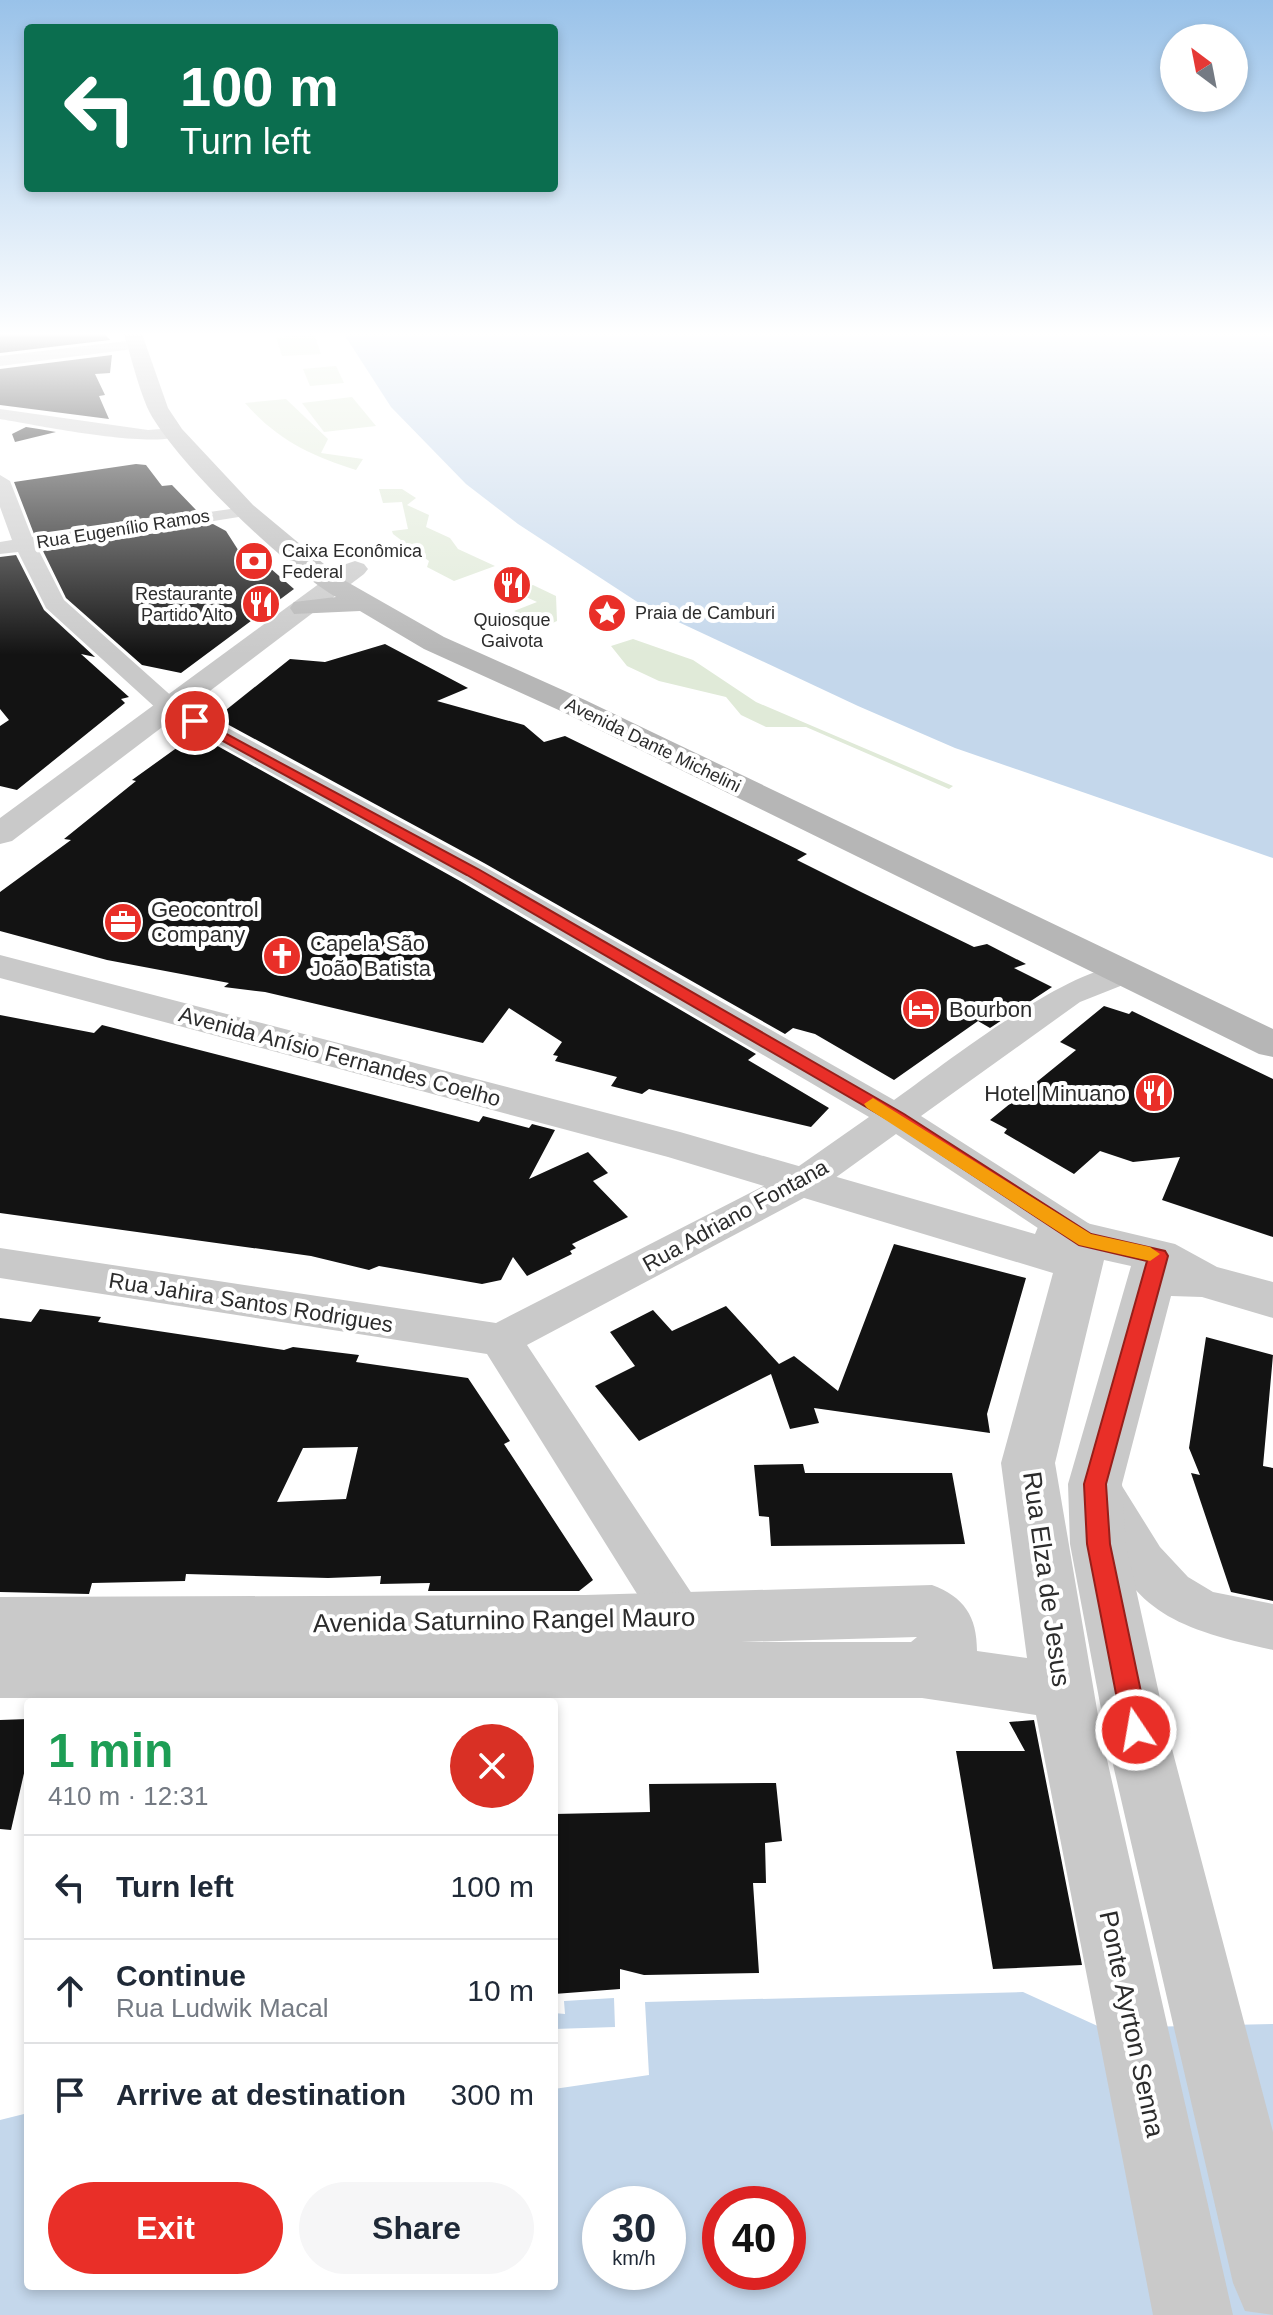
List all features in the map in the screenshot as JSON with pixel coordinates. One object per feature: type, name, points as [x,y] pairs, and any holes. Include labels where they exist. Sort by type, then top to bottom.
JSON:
[{"type":"main road","name":"Avenida Dante Michelini","points":[[180,439],[245,510],[344,577],[1273,1012]]},
{"type":"main road","name":"Avenida Dante Michelini","points":[[219,446],[304,528],[365,603],[434,643],[601,719],[1121,974],[1273,1045]]},
{"type":"main road","points":[[303,608],[365,603]]},
{"type":"street","points":[[0,481],[25,545],[54,603],[167,705],[472,872],[898,1118],[1083,1252]]},
{"type":"street","name":"Rua Eugenílio Ramos","points":[[0,549],[245,510]]},
{"type":"street","points":[[0,834],[167,705],[344,577]]},
{"type":"street","name":"Avenida Anísio Fernandes Coelho","points":[[0,966],[680,1146],[817,1173],[1083,1252],[1155,1267],[1273,1300]]},
{"type":"street","name":"Rua Adriano Fontana","points":[[501,1340],[817,1173],[1068,995],[1121,974]]},
{"type":"street","name":"Rua Elza de Jesus","points":[[1083,1252],[1028,1463],[1090,1718]]},
{"type":"street","name":"Rua Jahira Santos Rodrigues","points":[[0,1263],[501,1340]]},
{"type":"street","points":[[1155,1267],[1095,1484],[1098,1544],[1090,1718],[1273,2283]]},
{"type":"street","points":[[501,1340],[712,1670]]},
{"type":"street","points":[[1095,1484],[1137,1557],[1174,1595],[1203,1612],[1273,1627]]},
{"type":"street","name":"Avenida Saturnino Rangel Mauro","points":[[0,1623],[680,1619],[932,1611],[945,1623],[948,1649],[922,1670]]},
{"type":"street","name":"Avenida Saturnino Rangel Mauro","points":[[0,1670],[922,1670],[1090,1718]]},
{"type":"street","name":"Ponte Ayrton Senna","points":[[1090,1718],[1193,2315]]},
{"type":"green space","points":[[286,439],[328,439],[321,453],[363,459],[356,470]]},
{"type":"green space","points":[[379,489],[402,489],[416,498],[407,505],[429,515],[426,527],[450,538],[458,549],[495,566],[454,581],[427,567],[429,561],[393,534],[392,531],[408,529],[402,502],[383,503]]},
{"type":"green space","points":[[533,585],[556,596],[557,621],[546,626],[514,611],[537,602],[513,591]]},
{"type":"green space","points":[[633,639],[693,660],[756,702],[953,786],[949,789],[806,727],[766,727],[741,715],[726,697],[659,681],[627,666],[611,646]]},
{"type":"water","points":[[422,439],[1273,439],[1273,858],[955,748],[858,706],[642,605],[518,524],[466,484]]},
{"type":"water","points":[[1023,1992],[1102,2028],[1273,2024],[1273,2315],[0,2315],[0,2120],[24,2114],[24,2290],[558,2290],[558,2088],[649,2075],[645,2002]]},
{"type":"water","points":[[614,1998],[615,2027],[558,2029],[558,2013],[565,2014],[564,2001]]},
{"type":"building","points":[[146,465],[162,486],[172,485],[197,511],[34,534],[14,482]]},
{"type":"building","points":[[213,524],[226,531],[242,556],[253,553],[294,589],[181,673],[142,665],[66,598],[43,551]]},
{"type":"building","points":[[16,555],[44,610],[95,657],[81,654],[129,697],[121,699],[125,703],[17,790],[0,786],[0,726],[9,720],[0,709],[0,557]]},
{"type":"building","points":[[385,644],[468,688],[437,701],[524,725],[544,742],[565,736],[807,854],[797,860],[861,892],[974,947],[987,944],[1026,964],[1014,968],[1052,987],[990,1028],[978,1021],[894,1080],[815,1034],[793,1028],[785,1034],[484,863],[216,718],[290,659],[325,662]]},
{"type":"building","points":[[196,734],[460,881],[756,1054],[748,1060],[829,1108],[811,1127],[649,1089],[642,1094],[611,1086],[617,1077],[555,1061],[558,1056],[553,1055],[562,1042],[509,1008],[483,1043],[265,992],[224,987],[229,983],[107,960],[0,931],[0,892],[71,840],[64,839],[136,781],[132,780]]},
{"type":"building","points":[[1104,1006],[1129,1014],[1132,1011],[1273,1079],[1273,1237],[1162,1200],[1180,1157],[1133,1162],[1100,1151],[1074,1174],[1004,1133],[1007,1129],[990,1120],[1076,1050],[1060,1042]]},
{"type":"building","points":[[0,1015],[94,1033],[102,1025],[479,1122],[483,1116],[529,1128],[532,1124],[555,1130],[529,1179],[588,1152],[608,1173],[593,1181],[628,1217],[572,1244],[576,1248],[570,1251],[572,1254],[527,1276],[513,1257],[501,1280],[482,1284],[379,1266],[369,1270],[311,1256],[0,1213]]},
{"type":"building","points":[[894,1244],[1026,1278],[987,1414],[990,1433],[814,1408],[819,1423],[790,1429],[771,1374],[639,1441],[595,1386],[635,1366],[610,1332],[653,1310],[672,1331],[726,1306],[779,1364],[794,1356],[838,1391]]},
{"type":"building","points":[[40,1309],[101,1317],[98,1322],[284,1350],[293,1347],[359,1355],[356,1362],[468,1378],[510,1441],[504,1444],[593,1580],[579,1591],[428,1591],[430,1583],[380,1584],[381,1576],[328,1578],[186,1574],[185,1581],[92,1583],[89,1594],[0,1592],[0,1318],[31,1322]],"holes":[[[358,1447],[346,1499],[277,1502],[303,1448]]]},
{"type":"building","points":[[1206,1337],[1273,1355],[1263,1466],[1273,1468],[1273,1601],[1231,1592],[1191,1473],[1200,1475],[1189,1448]]},
{"type":"building","points":[[803,1464],[805,1473],[952,1473],[965,1544],[771,1546],[769,1517],[759,1516],[754,1465]]},
{"type":"building","points":[[24,1719],[24,1773],[11,1830],[0,1829],[0,1720]]},
{"type":"building","points":[[1034,1720],[1082,1965],[993,1969],[956,1751],[1025,1751],[1009,1722]]},
{"type":"building","points":[[776,1783],[782,1841],[765,1843],[766,1883],[753,1883],[759,1973],[644,1975],[620,1969],[620,1989],[558,1994],[558,1814],[650,1812],[649,1784]]},
{"type":"slow traffic","points":[[873,1104],[1085,1240],[1150,1254]]},
{"type":"place","name":"Caixa Econômica Federal","points":[[254,561]]},
{"type":"place","name":"Quiosque Gaivota","points":[[512,585]]},
{"type":"place","name":"Restaurante Partido Alto","points":[[261,604]]},
{"type":"place","name":"Praia de Camburi","points":[[607,613]]},
{"type":"place","name":"Geocontrol Company","points":[[123,922]]},
{"type":"place","name":"Capela São João Batista","points":[[282,956]]},
{"type":"place","name":"Bourbon","points":[[921,1009]]},
{"type":"place","name":"Hotel Minuano","points":[[1154,1093]]},
{"type":"route","points":[[195,721],[472,872],[898,1118],[1085,1240],[1158,1256],[1095,1484],[1098,1544],[1136,1730]]}]
